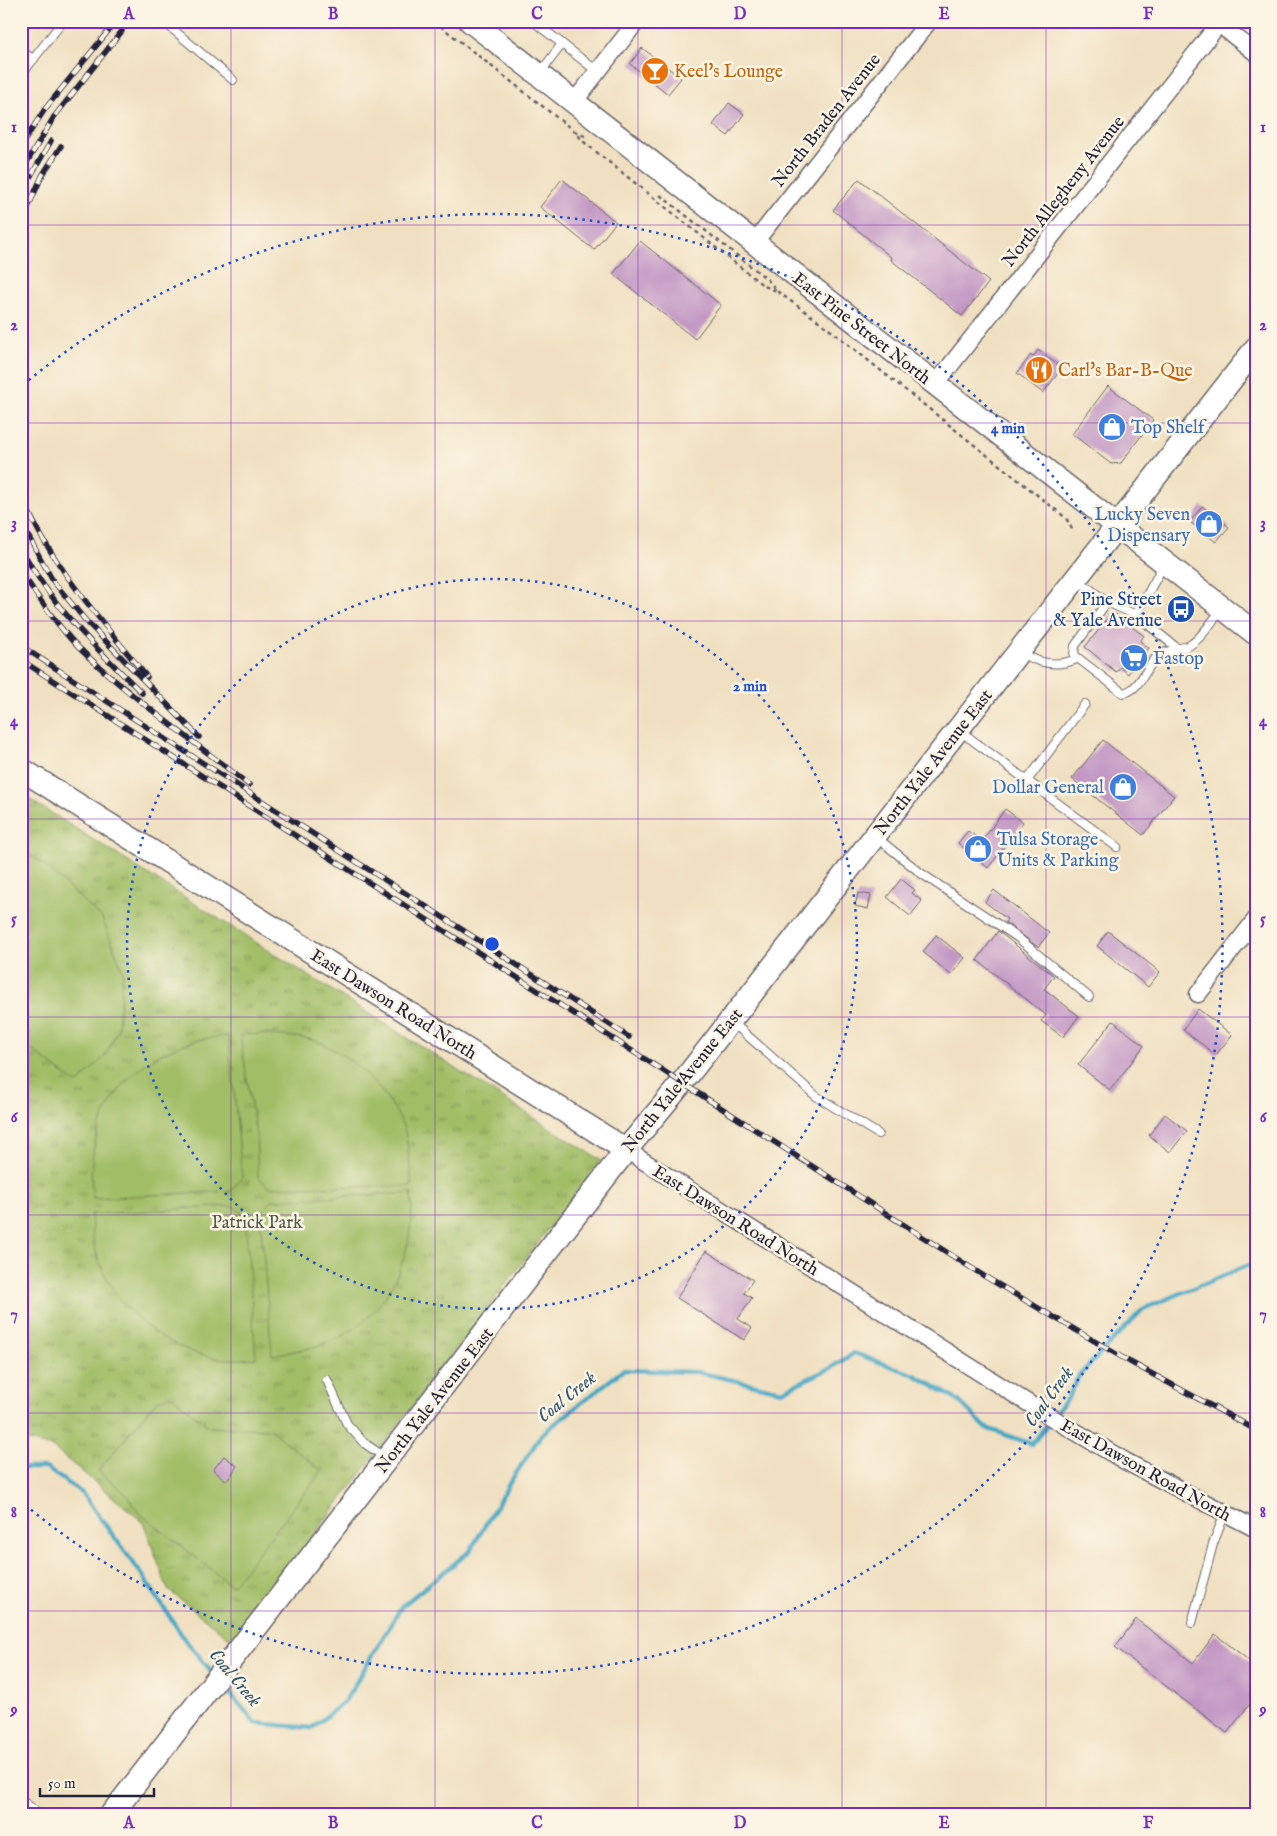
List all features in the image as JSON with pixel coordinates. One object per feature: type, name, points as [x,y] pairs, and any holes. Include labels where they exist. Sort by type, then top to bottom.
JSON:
[{"type":"main road","name":"East Pine Street North","points":[[475,23],[538,75],[1116,527],[1256,634]]},
{"type":"main road","name":"North Yale Avenue East","points":[[111,1815],[196,1708],[626,1150],[730,1021],[1256,348]]},
{"type":"main road","name":"East Dawson Road North","points":[[21,769],[626,1150]]},
{"type":"street","points":[[574,102],[637,21]]},
{"type":"street","name":"North Braden Avenue","points":[[754,243],[929,21]]},
{"type":"street","points":[[1218,22],[1256,54]]},
{"type":"street","name":"North Allegheny Avenue","points":[[935,385],[1218,22]]},
{"type":"street","points":[[1198,994],[1256,919]]},
{"type":"street","name":"East Dawson Road North","points":[[626,1150],[1039,1410],[1125,1461],[1256,1529]]},
{"type":"lane","points":[[21,75],[63,21]]},
{"type":"lane","points":[[163,21],[233,80]]},
{"type":"lane","points":[[533,21],[598,72]]},
{"type":"lane","points":[[538,75],[562,44]]},
{"type":"lane","points":[[21,52],[34,59]]},
{"type":"lane","points":[[1136,615],[1164,564]]},
{"type":"lane","points":[[1076,579],[1107,602],[1136,615],[1177,648]]},
{"type":"lane","points":[[1107,602],[1073,651],[1077,659],[1123,693],[1131,690],[1156,658],[1196,642],[1222,608]]},
{"type":"lane","points":[[1020,651],[1040,662],[1060,664],[1077,659]]},
{"type":"lane","points":[[1026,782],[1086,704]]},
{"type":"lane","points":[[958,730],[1026,782],[1117,847]]},
{"type":"lane","points":[[875,836],[922,874],[1017,937],[1089,997]]},
{"type":"lane","points":[[730,1021],[816,1096],[878,1134]]},
{"type":"lane","points":[[327,1380],[347,1424],[364,1443],[387,1460]]},
{"type":"lane","points":[[1192,1623],[1213,1544],[1225,1513]]},
{"type":"lane","points":[[21,1800],[34,1810],[35,1815]]},
{"type":"path","name":"East Pine Street North","points":[[434,21],[574,131],[594,143]]},
{"type":"path","name":"East Pine Street North","points":[[574,131],[584,142],[757,280],[778,292],[828,328],[1066,518],[1073,531]]},
{"type":"path","name":"East Pine Street North","points":[[657,193],[767,280],[778,292]]},
{"type":"green space","name":"Patrick Park","points":[[21,794],[601,1160],[233,1641],[168,1590],[143,1522],[52,1447],[21,1439]]},
{"type":"green space","points":[[21,849],[42,863],[102,918],[123,971],[118,1029],[106,1055],[77,1084],[23,1043],[30,1033],[21,1025],[21,945],[26,939],[21,935]]},
{"type":"green space","points":[[266,1034],[303,1038],[322,1044],[352,1062],[367,1075],[391,1103],[405,1132],[412,1186],[269,1187],[258,1177],[256,1134],[240,1035]]},
{"type":"green space","points":[[229,1036],[242,1177],[231,1191],[93,1198],[92,1166],[97,1136],[107,1109],[123,1085],[144,1066],[169,1050],[197,1040]]},
{"type":"green space","points":[[411,1193],[409,1236],[404,1257],[386,1296],[372,1313],[357,1327],[338,1338],[305,1349],[272,1355],[260,1215],[272,1200]]},
{"type":"green space","points":[[233,1206],[245,1215],[256,1358],[227,1359],[210,1357],[172,1343],[154,1332],[139,1320],[113,1289],[103,1271],[93,1238],[91,1214]]},
{"type":"green space","points":[[172,1396],[209,1427],[269,1429],[322,1471],[232,1586],[138,1512],[125,1493],[98,1471],[157,1400]]},
{"type":"building","name":"Keel's Lounge","points":[[642,48],[681,78],[668,94],[630,64]]},
{"type":"building","points":[[729,103],[744,114],[728,136],[713,125]]},
{"type":"building","points":[[562,179],[616,222],[594,250],[540,207]]},
{"type":"building","points":[[859,179],[989,282],[962,316],[891,260],[892,258],[833,210]]},
{"type":"building","points":[[640,241],[721,305],[695,339],[613,274]]},
{"type":"building","name":"Carl's Bar-B-Que","points":[[1038,350],[1062,368],[1043,393],[1017,373],[1031,355],[1033,357]]},
{"type":"building","name":"Top Shelf","points":[[1108,386],[1153,420],[1121,463],[1111,464],[1072,434]]},
{"type":"building","name":"Lucky Seven Dispensary","points":[[1202,506],[1229,527],[1216,542],[1190,522]]},
{"type":"building","points":[[1113,612],[1144,636],[1140,641],[1149,648],[1128,674],[1120,667],[1116,672],[1085,647]]},
{"type":"building","name":"Dollar General","points":[[1103,740],[1174,796],[1143,835],[1072,779]]},
{"type":"building","points":[[1005,809],[1023,822],[988,868],[958,843],[968,831],[982,841]]},
{"type":"building","points":[[901,879],[915,890],[912,893],[922,901],[910,916],[887,897]]},
{"type":"building","points":[[994,890],[1049,933],[1038,947],[1005,922],[1007,919],[985,902]]},
{"type":"building","points":[[858,893],[871,895],[868,909],[855,906]]},
{"type":"building","points":[[998,931],[1054,976],[1044,989],[1079,1016],[1063,1037],[1041,1021],[1046,1015],[977,960]]},
{"type":"building","points":[[1108,931],[1160,972],[1148,987],[1097,946]]},
{"type":"building","points":[[936,935],[965,958],[951,975],[923,952]]},
{"type":"building","points":[[1198,1009],[1232,1035],[1216,1055],[1183,1030]]},
{"type":"building","points":[[1113,1021],[1144,1046],[1110,1090],[1078,1065]]},
{"type":"building","points":[[1165,1114],[1187,1131],[1170,1152],[1149,1135]]},
{"type":"building","points":[[706,1251],[753,1280],[744,1293],[752,1298],[738,1319],[752,1328],[744,1340],[677,1298]]},
{"type":"building","points":[[224,1456],[237,1466],[227,1481],[213,1470]]},
{"type":"building","points":[[1136,1619],[1193,1663],[1215,1634],[1256,1666],[1256,1696],[1227,1733],[1115,1647]]},
{"type":"waterway","name":"Coal Creek","points":[[1054,1415],[1069,1396],[1079,1376],[1143,1309],[1256,1262]]},
{"type":"waterway","name":"Coal Creek","points":[[222,1684],[255,1723],[312,1728],[345,1701],[402,1606],[470,1551],[509,1484],[542,1434],[623,1370],[697,1372],[782,1391],[831,1368],[854,1353],[915,1375],[959,1401],[986,1428],[1032,1444],[1050,1421]]},
{"type":"waterway","name":"Coal Creek","points":[[21,1468],[46,1468],[81,1492],[143,1576],[185,1640],[212,1672]]},
{"type":"railway","points":[[21,146],[45,109],[114,24]]},
{"type":"railway","points":[[21,172],[54,117],[122,31]]},
{"type":"railway","points":[[21,193],[51,141]]},
{"type":"railway","points":[[21,223],[42,176],[61,146]]},
{"type":"railway","points":[[21,495],[46,544],[61,567],[94,612],[147,677]]},
{"type":"railway","points":[[21,523],[53,581],[86,621],[199,737]]},
{"type":"railway","points":[[21,548],[46,589],[60,607],[92,643],[142,693]]},
{"type":"railway","points":[[21,571],[62,629],[97,665],[140,701],[249,785]]},
{"type":"railway","points":[[21,646],[629,1037]]},
{"type":"railway","points":[[21,660],[984,1276],[1130,1362],[1256,1430]]},
{"type":"place","name":"Keel's Lounge","points":[[655,71]]},
{"type":"place","name":"Carl's Bar-B-Que","points":[[1039,370]]},
{"type":"place","name":"Top Shelf","points":[[1112,427]]},
{"type":"place","name":"Lucky Seven Dispensary","points":[[1209,524]]},
{"type":"place","name":"Pine Street & Yale Avenue","points":[[1181,609]]},
{"type":"place","name":"Fastop","points":[[1134,658]]},
{"type":"place","name":"Dollar General","points":[[1123,787]]},
{"type":"place","name":"Tulsa Storage Units & Parking","points":[[978,849]]}]
